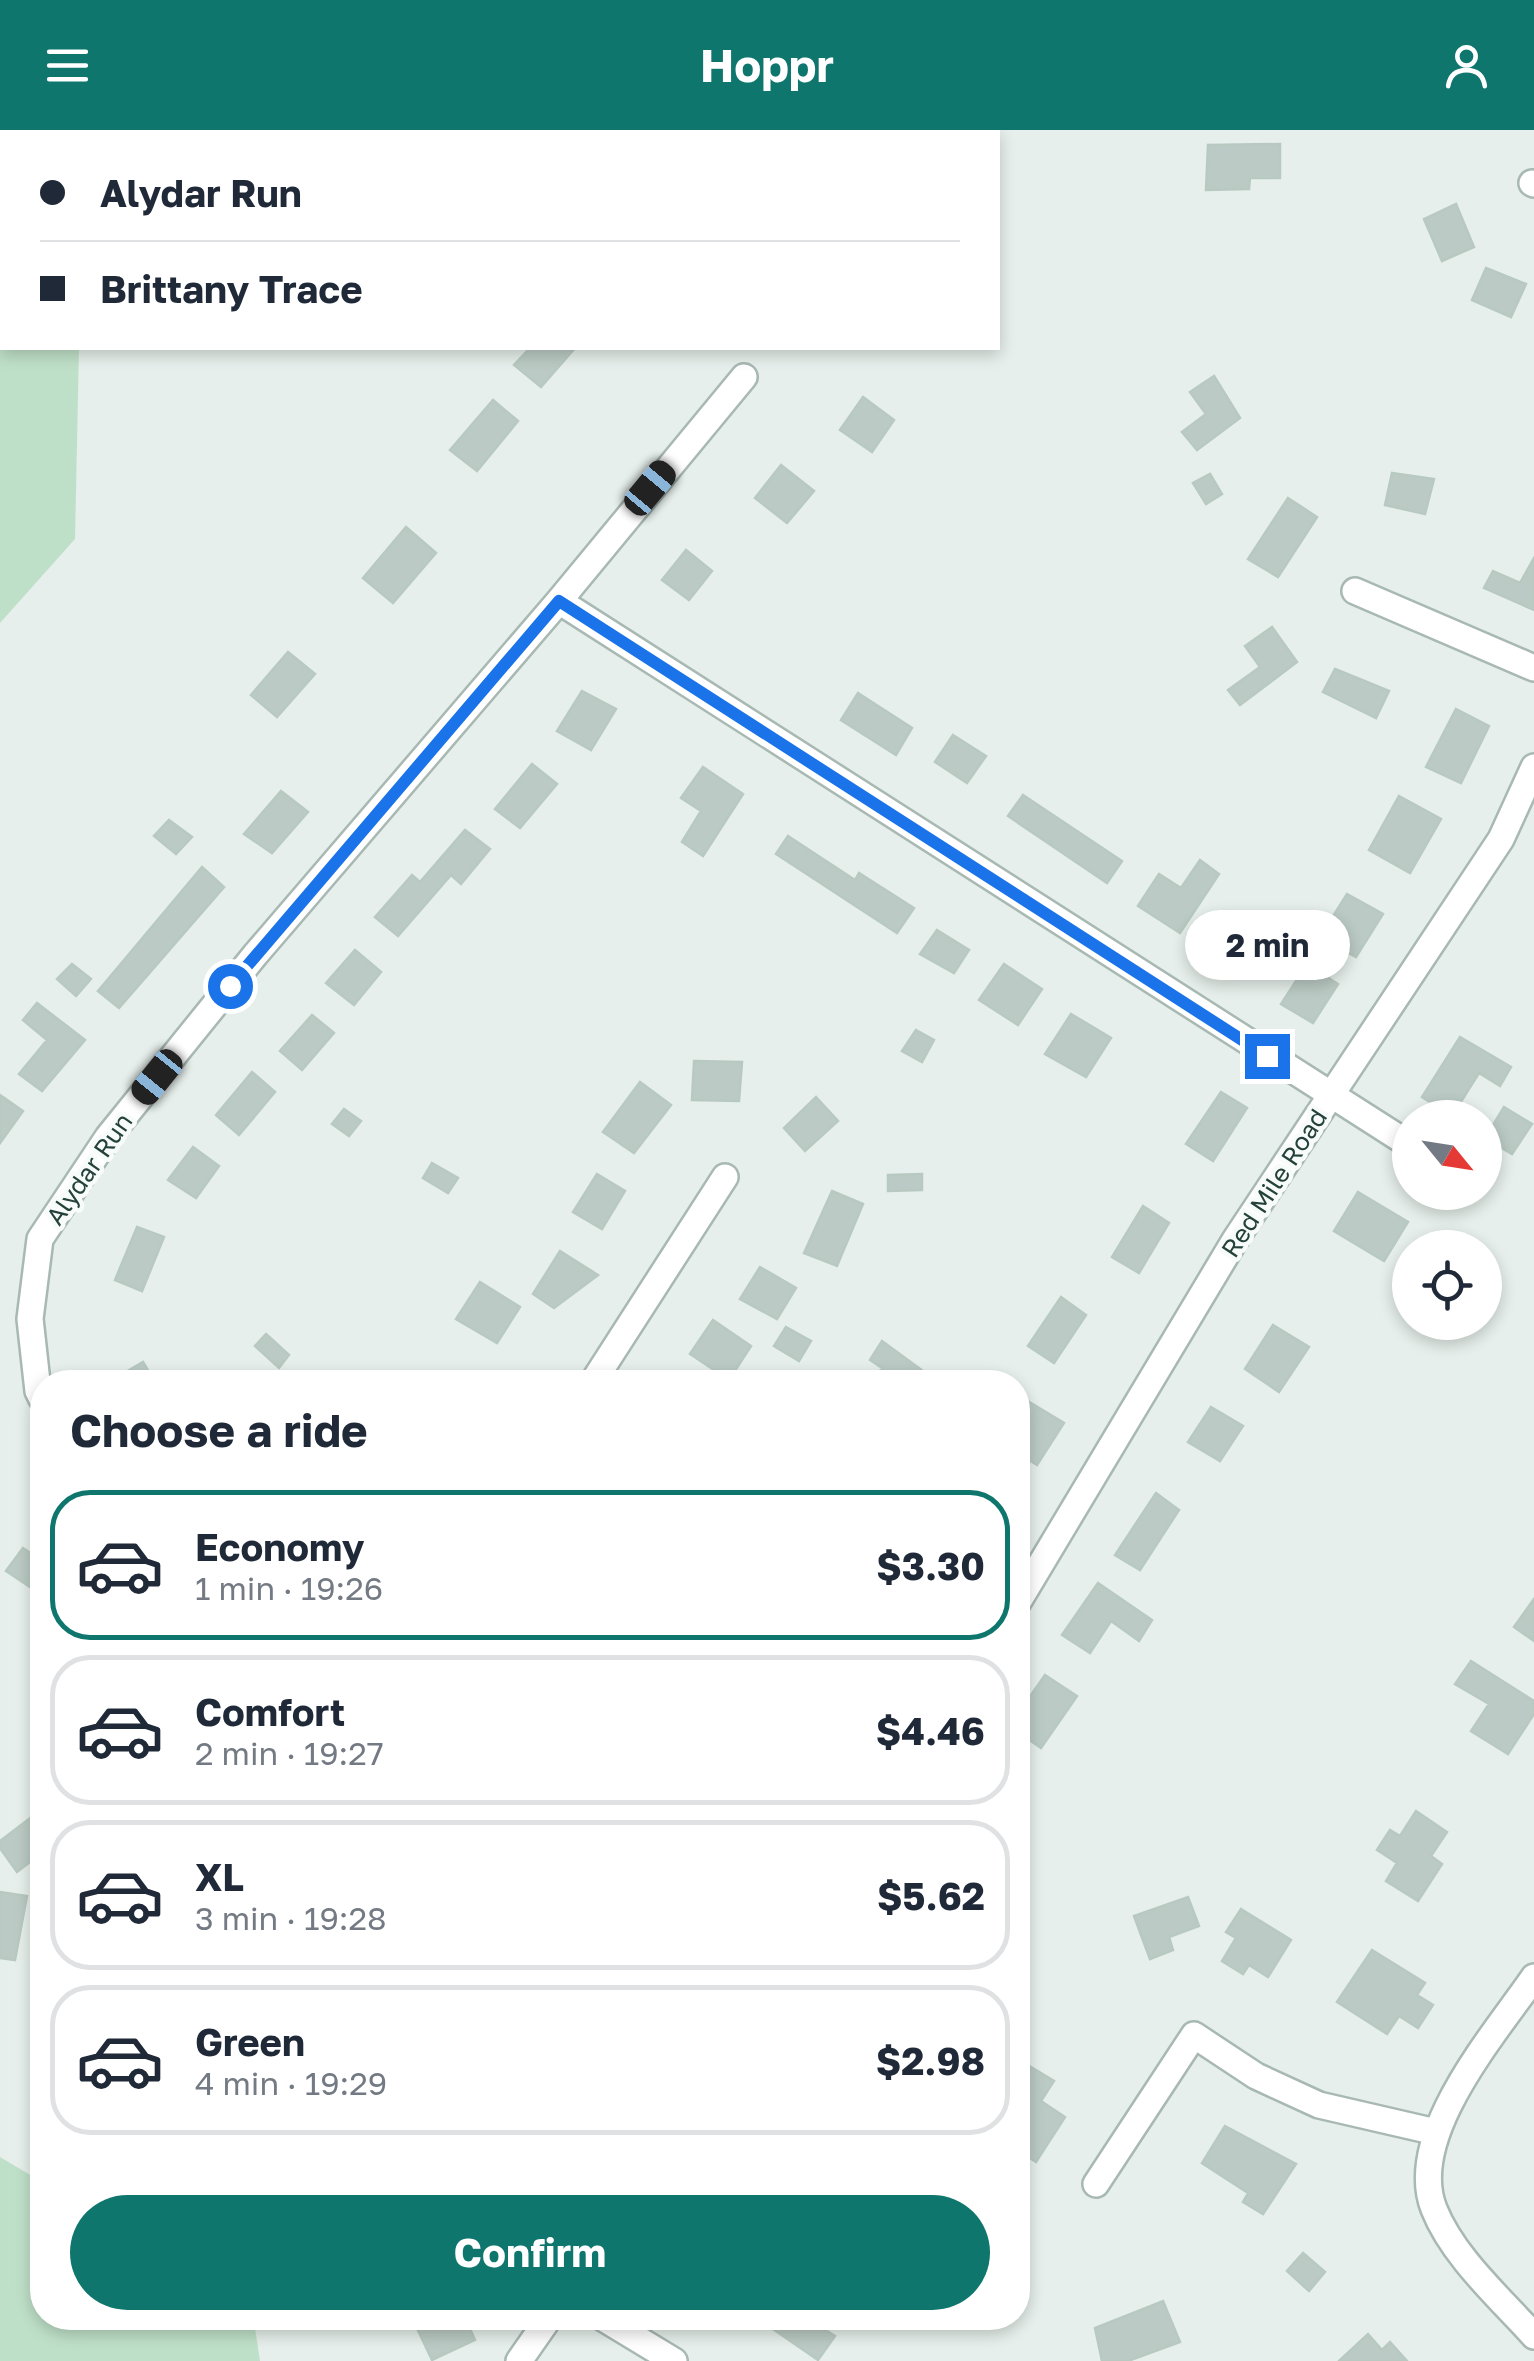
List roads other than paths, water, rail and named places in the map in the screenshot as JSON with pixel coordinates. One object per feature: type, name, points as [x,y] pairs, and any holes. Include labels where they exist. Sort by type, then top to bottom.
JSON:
[{"type":"street","name":"Alydar Run","points":[[36,1370],[30,1318],[40,1239],[108,1138],[255,955],[559,601],[744,377]]},
{"type":"street","points":[[1354,591],[1534,668]]},
{"type":"street","points":[[559,601],[1392,1134]]},
{"type":"street","name":"Red Mile Road","points":[[1030,1582],[1235,1240],[1501,838],[1534,767]]},
{"type":"street","points":[[601,1370],[725,1177]]},
{"type":"street","points":[[1534,1977],[1469,2071],[1436,2132],[1428,2179],[1434,2208],[1476,2270],[1534,2336]]},
{"type":"street","points":[[1096,2184],[1194,2035],[1256,2076],[1319,2105],[1436,2132]]},
{"type":"street","points":[[519,2361],[541,2330]]},
{"type":"street","points":[[624,2330],[674,2361]]}]
